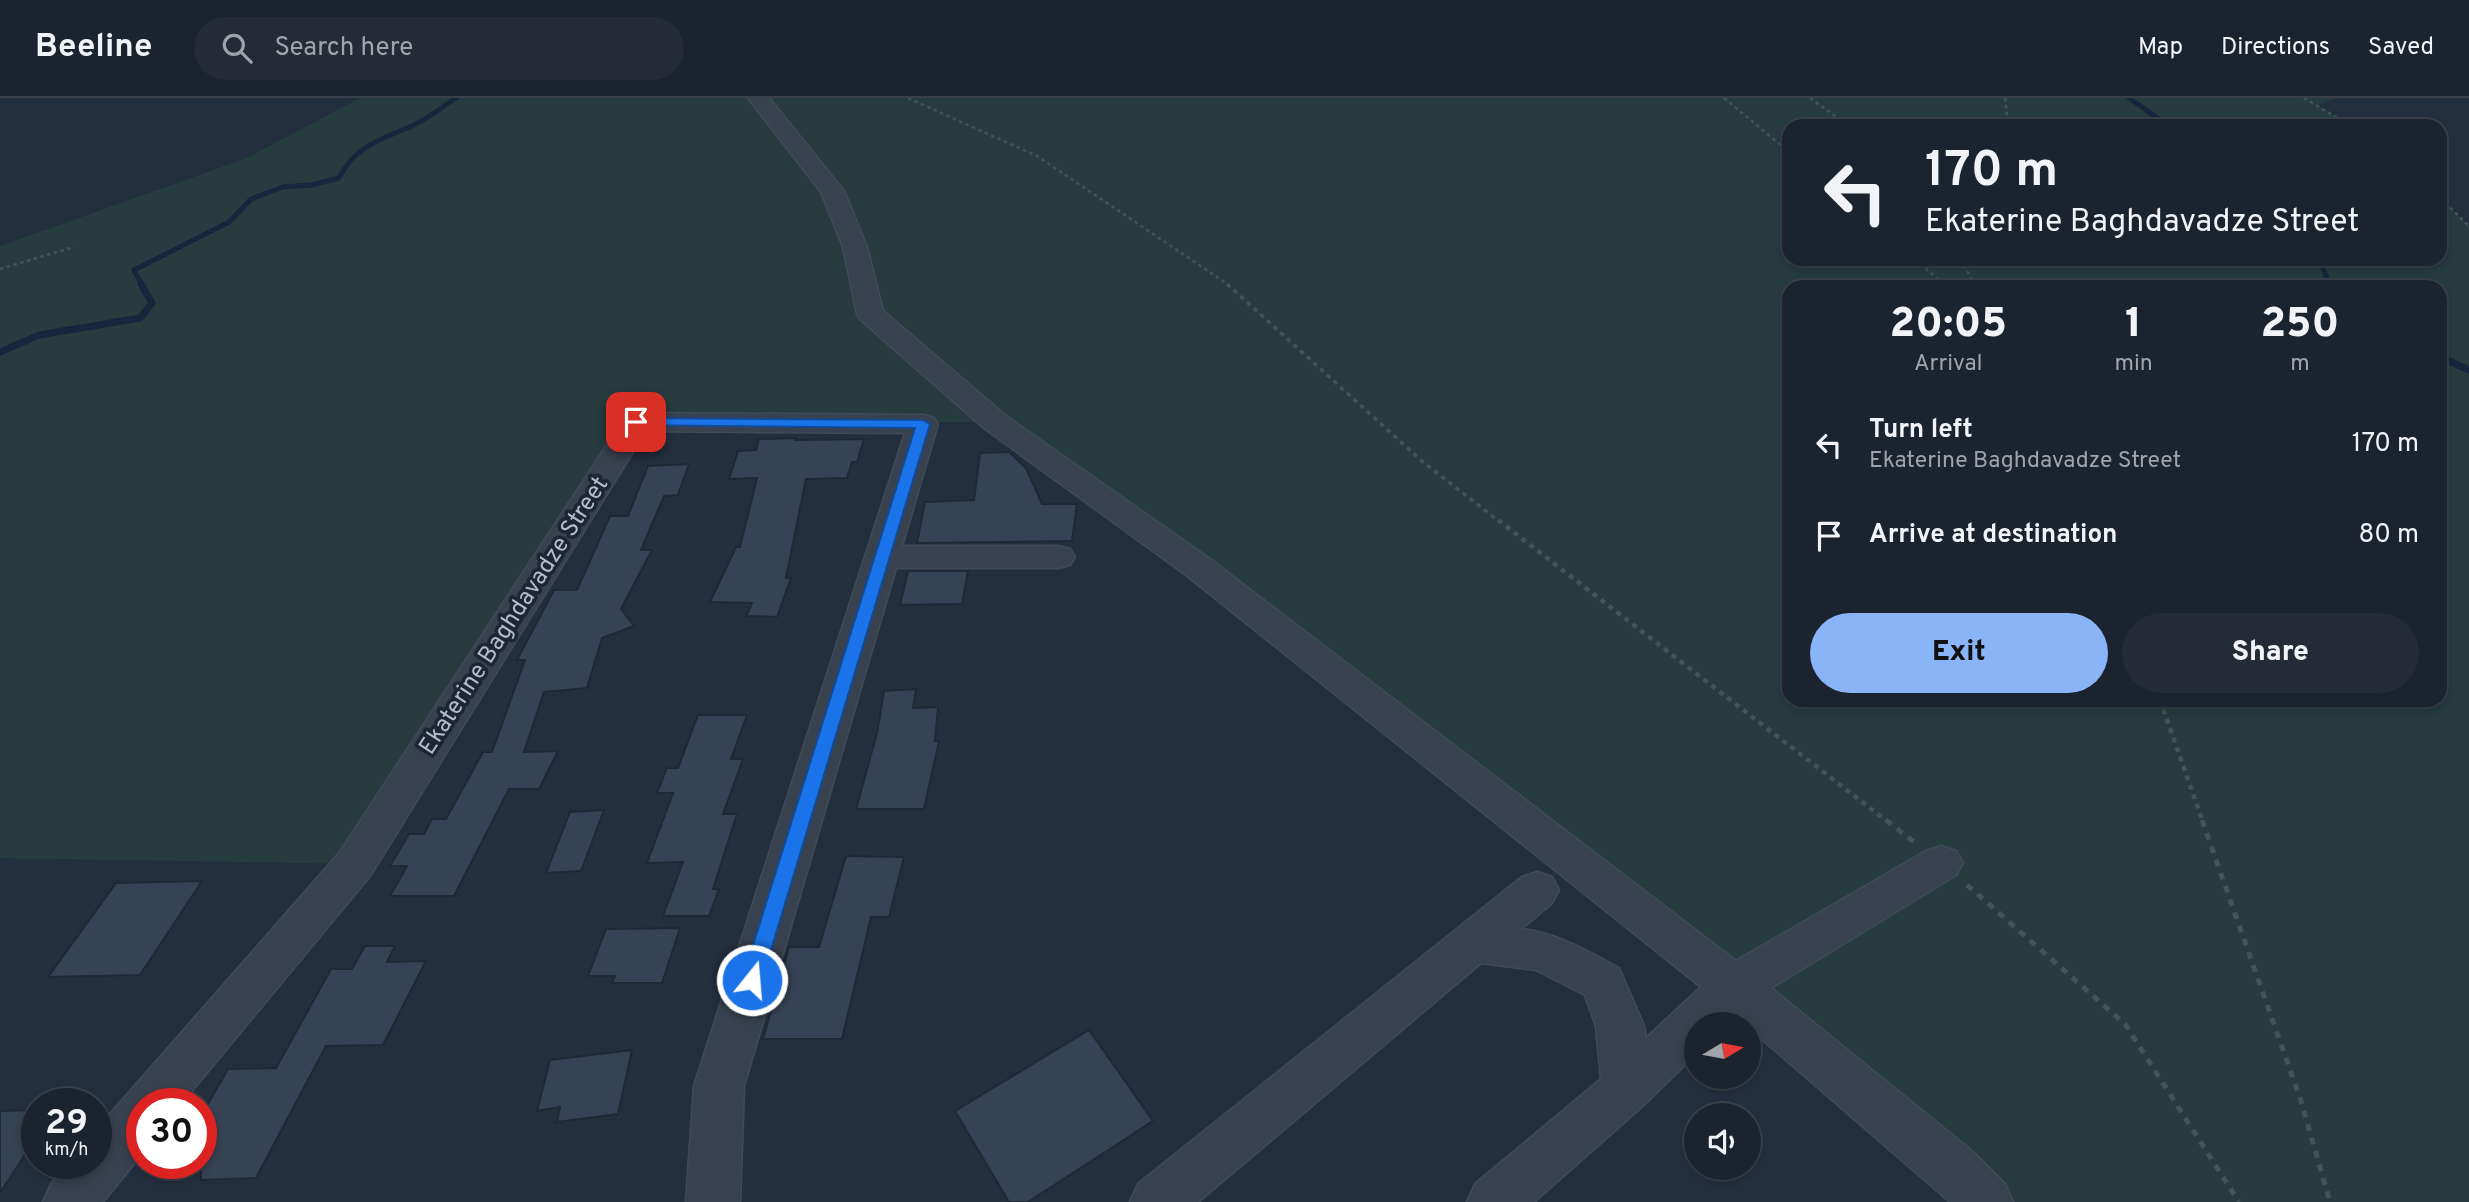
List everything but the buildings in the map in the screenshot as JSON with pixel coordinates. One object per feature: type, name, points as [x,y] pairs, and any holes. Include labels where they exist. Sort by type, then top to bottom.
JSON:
[{"type":"street","points":[[758,98],[832,191],[855,247],[870,314],[995,422],[1198,567],[1734,986],[1955,1170],[1986,1202]]},
{"type":"street","name":"Ekaterine Baghdavadze Street","points":[[164,1088],[355,864],[636,422],[923,424],[719,1086],[713,1202]]},
{"type":"street","points":[[882,558],[1058,557]]},
{"type":"street","points":[[1494,1202],[1627,1088],[1734,986],[1941,863]]},
{"type":"street","points":[[1157,1202],[1537,890]]},
{"type":"street","points":[[1472,943],[1543,951],[1603,982],[1620,1026],[1627,1088]]},
{"type":"street","points":[[70,1202],[126,1134]]},
{"type":"path","points":[[908,98],[1037,156],[1229,285],[1423,461],[1941,863],[2125,1024],[2239,1202]]},
{"type":"path","points":[[1724,98],[1782,147]]},
{"type":"path","points":[[1810,98],[1839,119]]},
{"type":"path","points":[[2005,98],[2007,119]]},
{"type":"path","points":[[2304,98],[2339,119]]},
{"type":"path","points":[[2447,205],[2469,226]]},
{"type":"path","points":[[0,269],[74,247]]},
{"type":"path","points":[[1923,266],[1939,280]]},
{"type":"path","points":[[2162,707],[2301,1101],[2330,1202]]},
{"type":"green space","points":[[360,98],[2336,98],[2318,105],[2340,119],[1782,119],[1782,266],[2447,266],[2447,205],[2469,226],[2469,1202],[1986,1202],[1761,1025],[1761,1012],[1745,1012],[995,422],[637,422],[355,864],[0,858],[0,246],[247,158]]},
{"type":"waterway","points":[[142,285],[134,270],[229,222],[251,199],[283,187],[311,185],[339,178],[362,150],[420,122],[456,98]]},
{"type":"waterway","points":[[2129,98],[2159,119]]},
{"type":"waterway","points":[[2322,266],[2328,280]]},
{"type":"waterway","points":[[0,352],[39,335],[140,318],[152,303],[141,284]]},
{"type":"waterway","points":[[2447,360],[2469,370]]},
{"type":"route","points":[[636,422],[923,424],[752,980]]}]
